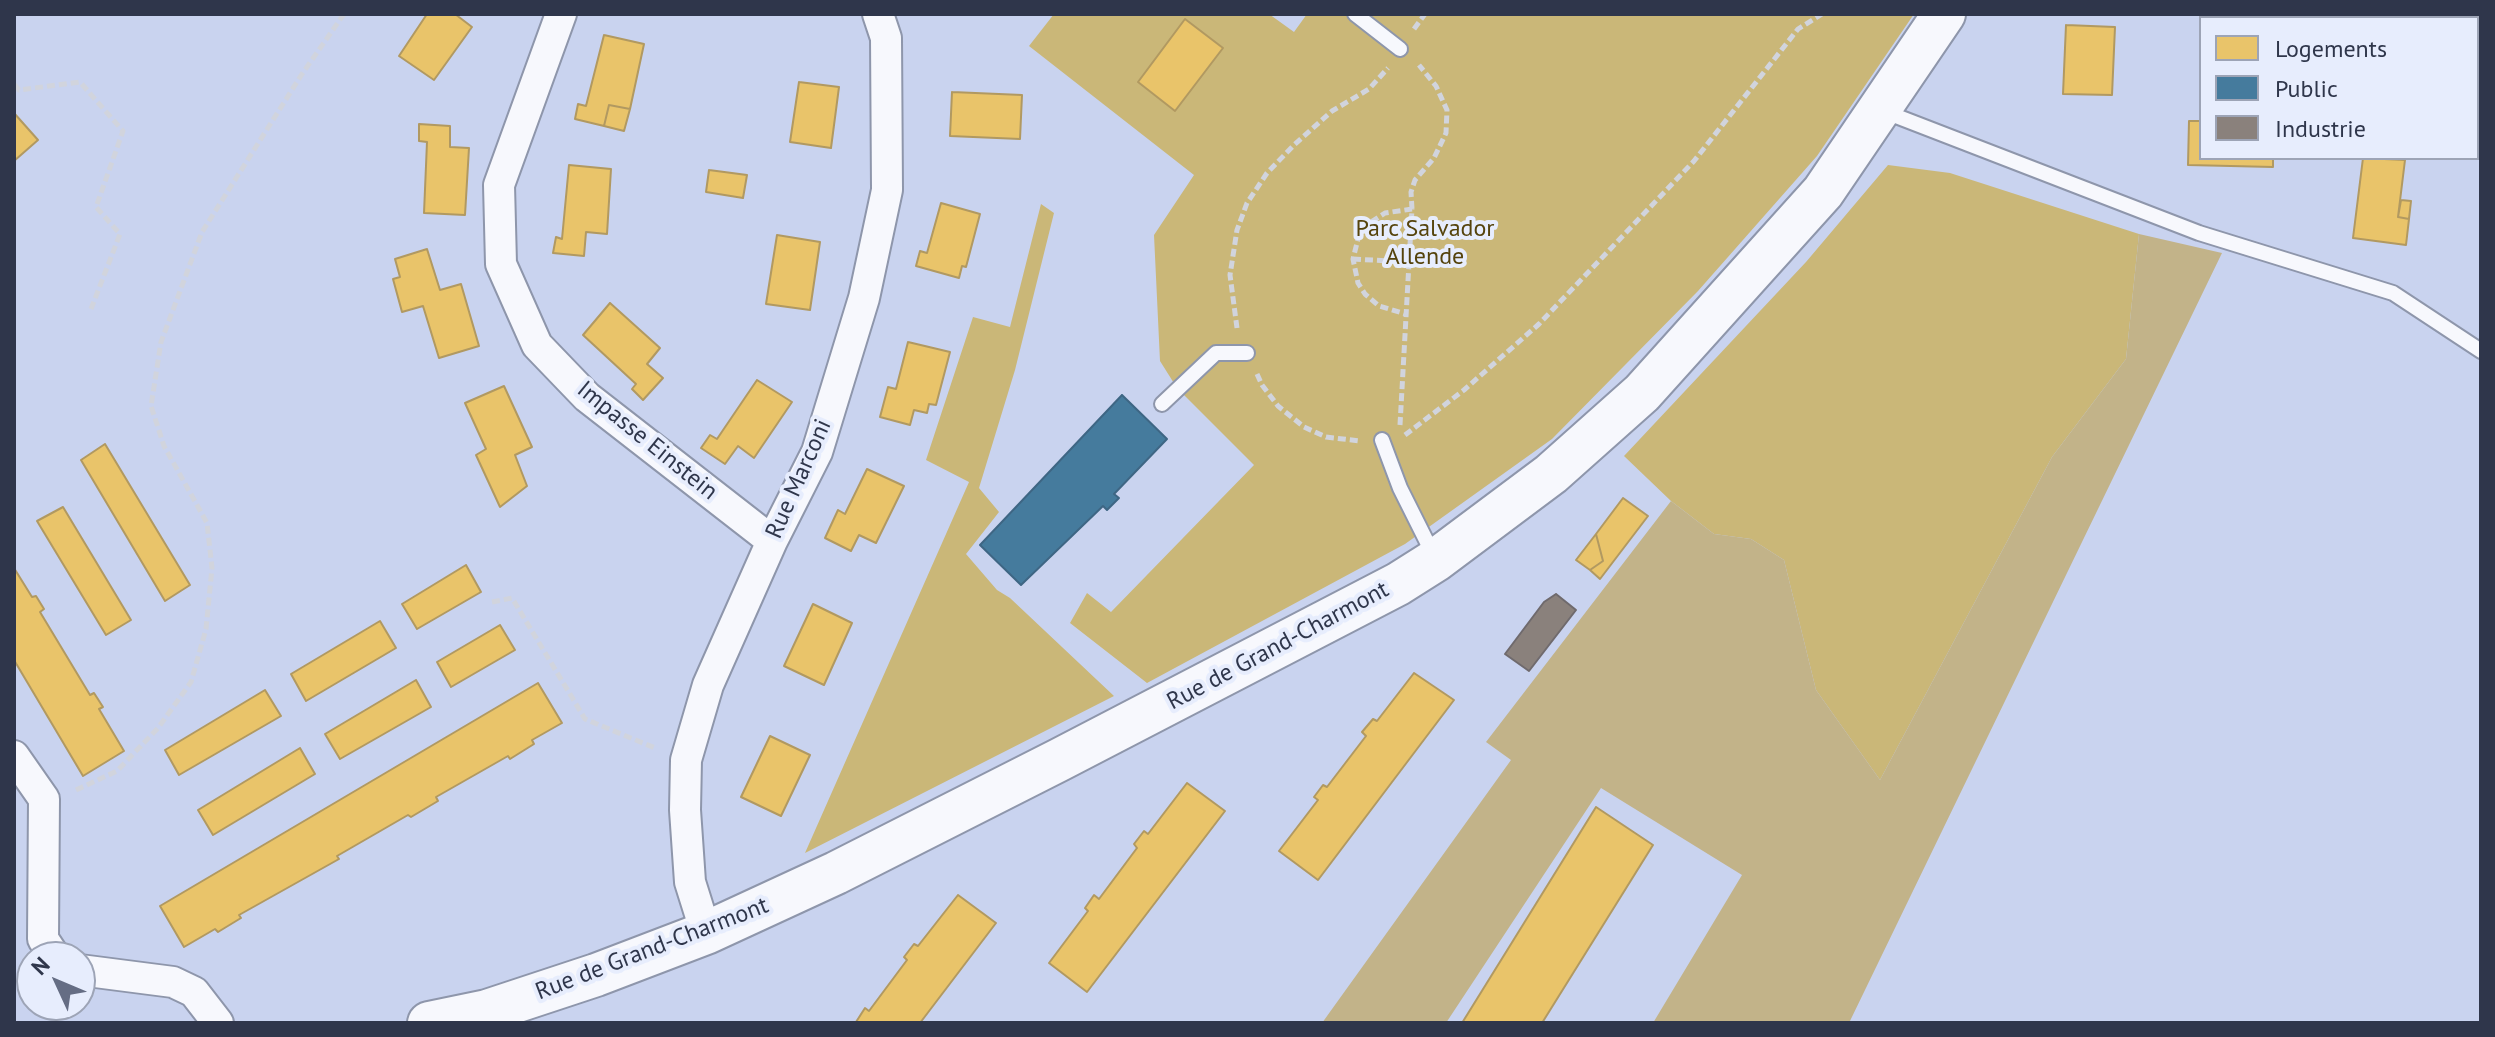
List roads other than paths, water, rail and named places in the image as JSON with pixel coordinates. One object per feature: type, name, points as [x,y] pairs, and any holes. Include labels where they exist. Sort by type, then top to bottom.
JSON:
[{"type":"street","name":"Impasse Einstein","points":[[561,14],[499,185],[501,264],[537,345],[587,397],[772,541]]},
{"type":"street","name":"Rue Marconi","points":[[706,933],[690,882],[685,810],[686,760],[708,685],[772,541],[817,452],[864,298],[887,190],[886,38],[878,14]]},
{"type":"street","name":"Rue de Grand-Charmont","points":[[429,1023],[487,1011],[596,975],[706,933],[836,873],[1045,768],[1398,584],[1436,560],[1551,474],[1642,393],[1823,192],[1944,14]]},
{"type":"street","points":[[14,756],[44,799],[44,941]]},
{"type":"street","points":[[96,972],[173,982],[194,992],[218,1023]]},
{"type":"lane","points":[[1355,14],[1400,49]]},
{"type":"lane","points":[[1879,109],[2199,233],[2393,293],[2481,351]]},
{"type":"lane","points":[[1162,404],[1216,353],[1247,353]]},
{"type":"lane","points":[[1382,440],[1400,488],[1436,560]]},
{"type":"park label","name":"Parc Salvador Allende","points":[[1425,243]]}]
